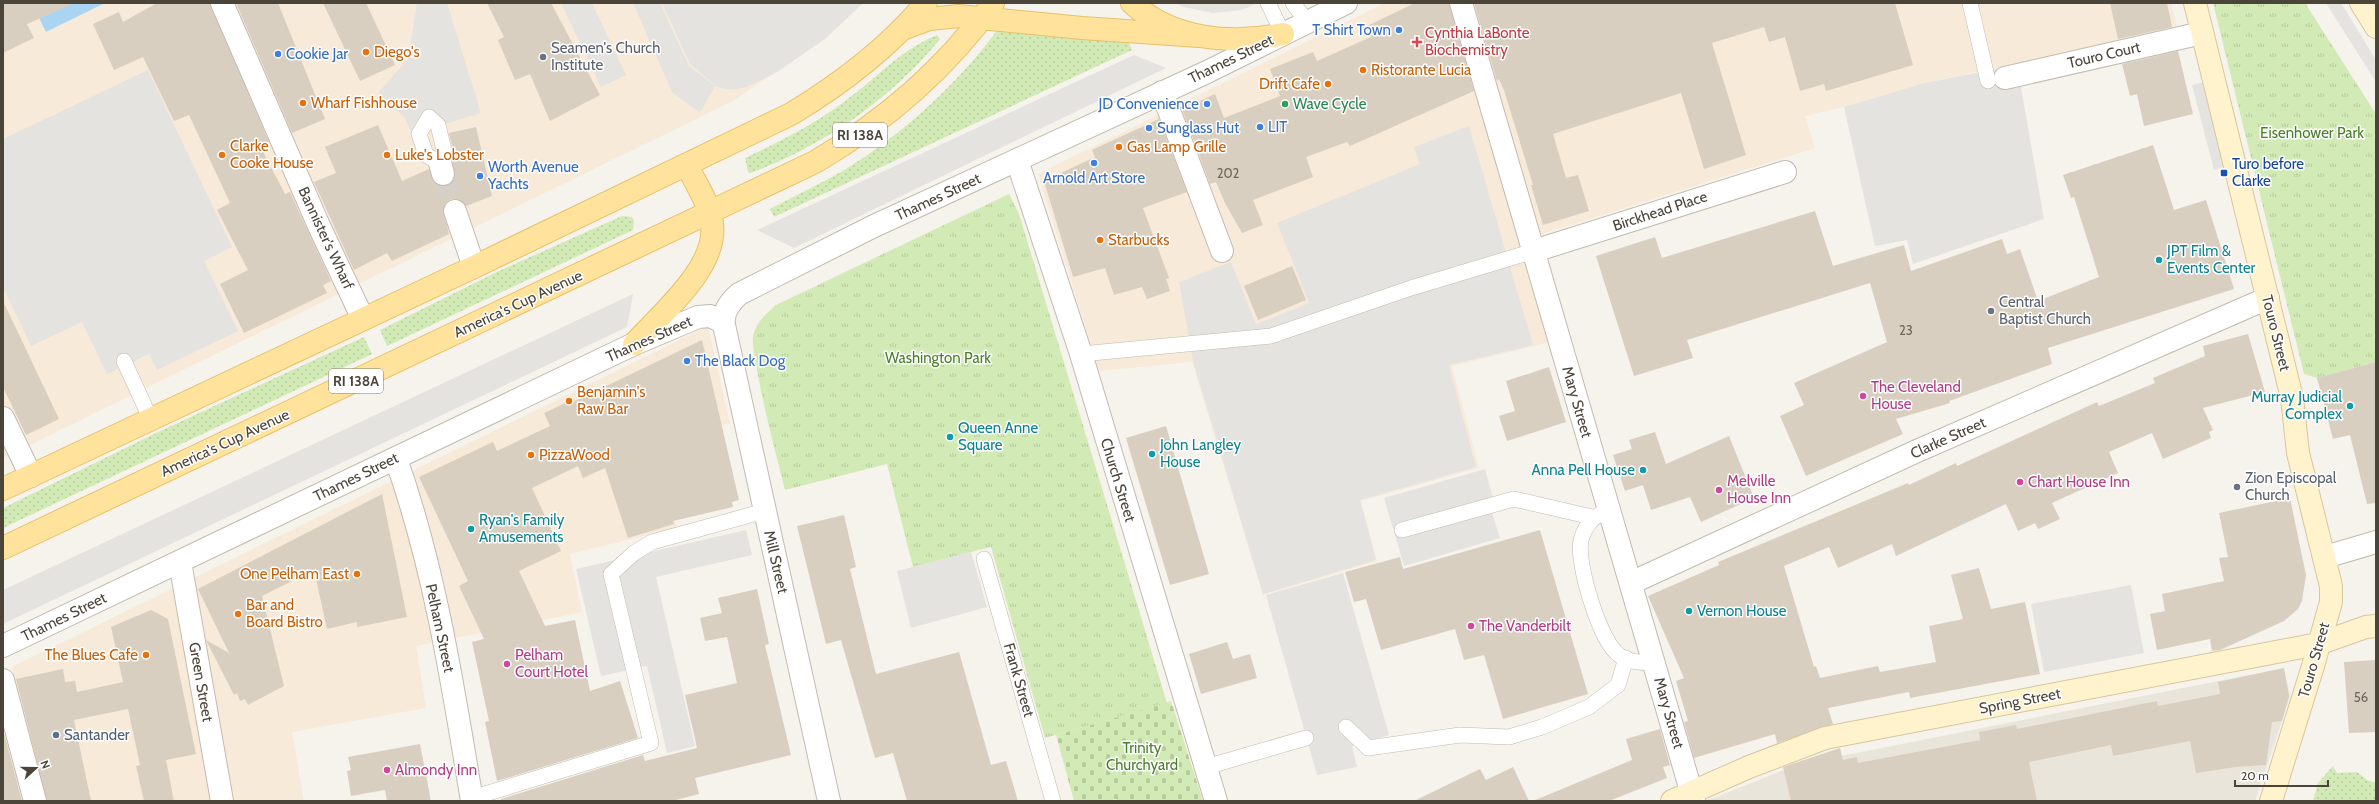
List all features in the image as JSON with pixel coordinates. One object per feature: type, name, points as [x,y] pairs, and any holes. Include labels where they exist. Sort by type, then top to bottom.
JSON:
[{"type":"main road","points":[[3,489],[474,267],[687,165],[812,102],[848,76],[901,30],[926,3]]},
{"type":"main road","points":[[1132,3],[1169,27],[1199,36]]},
{"type":"main road","name":"Touro Street","points":[[2195,3],[2294,407],[2301,466],[2325,557],[2332,594],[2271,801]]},
{"type":"main road","points":[[2360,3],[2376,27]]},
{"type":"main road","points":[[901,30],[938,17],[988,10],[1082,28],[1248,39],[1283,34]]},
{"type":"main road","name":"America's Cup Avenue","points":[[3,548],[709,214],[815,162],[873,126],[929,77],[988,10]]},
{"type":"main road","points":[[634,344],[697,275],[706,261],[712,241],[712,222],[687,165]]},
{"type":"main road","name":"Spring Street","points":[[1672,801],[1693,797],[1749,767],[1824,738],[2318,644],[2366,627],[2376,626]]},
{"type":"street","name":"Bannister's Wharf","points":[[222,3],[319,226],[363,319]]},
{"type":"street","name":"Thames Street","points":[[3,646],[634,344],[698,317],[710,316],[724,322],[727,308],[739,294],[872,227],[1162,92],[1346,3]]},
{"type":"street","name":"Mary Street","points":[[1461,3],[1534,251],[1600,513],[1631,583],[1693,797]]},
{"type":"street","name":"Touro Court","points":[[1997,80],[2202,33]]},
{"type":"street","points":[[1162,92],[1222,251]]},
{"type":"street","name":"Church Street","points":[[1017,160],[1081,354],[1216,801]]},
{"type":"street","name":"Birckhead Place","points":[[1534,251],[1785,172]]},
{"type":"street","points":[[455,211],[474,267]]},
{"type":"street","name":"Clarke Street","points":[[1631,583],[1917,451],[2268,298]]},
{"type":"street","name":"Mill Street","points":[[724,322],[764,511],[830,801]]},
{"type":"street","points":[[3,418],[31,476]]},
{"type":"street","name":"Pelham Street","points":[[396,459],[427,564],[451,682],[472,800]]},
{"type":"street","points":[[2325,557],[2376,542]]},
{"type":"street","name":"Green Street","points":[[180,562],[222,801]]},
{"type":"street","points":[[3,680],[35,801]]},
{"type":"lane","points":[[1268,3],[1283,34]]},
{"type":"lane","points":[[1293,3],[1307,22]]},
{"type":"lane","points":[[1970,3],[1997,80]]},
{"type":"lane","points":[[1081,354],[1271,336],[1336,312],[1534,251]]},
{"type":"lane","points":[[124,361],[151,420]]},
{"type":"lane","points":[[1402,530],[1514,499],[1600,513],[1581,541],[1583,568],[1589,596],[1608,640],[1618,655],[1630,661],[1654,663]]},
{"type":"lane","points":[[472,800],[651,743],[611,574],[634,553],[652,542],[764,511]]},
{"type":"lane","name":"Frank Street","points":[[984,559],[1053,801]]},
{"type":"lane","points":[[1346,727],[1368,748],[1460,735],[1509,736],[1542,726],[1589,707],[1618,685],[1626,658]]},
{"type":"lane","points":[[1206,767],[1306,738]]},
{"type":"shaded area","points":[[3,3],[32,3],[47,32],[105,3],[863,3],[825,39],[733,101],[3,458]]},
{"type":"shaded area","points":[[417,3],[447,3],[481,113],[412,134],[405,118],[378,93],[408,59]]},
{"type":"shaded area","points":[[561,3],[592,3],[626,75],[601,87]]},
{"type":"shaded area","points":[[633,3],[660,3],[689,66],[715,86],[700,113],[672,92]]},
{"type":"shaded area","points":[[662,3],[863,3],[825,39],[777,72],[747,87],[732,90],[717,87],[690,64]]},
{"type":"shaded area","points":[[1175,3],[1257,3],[1242,10],[1213,13],[1184,7]]},
{"type":"shaded area","points":[[1385,3],[2171,3],[2178,29],[1924,83],[1844,107],[1805,116],[1815,148],[1529,238],[1559,340],[1452,366],[1479,468],[1361,501],[1377,561],[1263,595],[1192,362],[1099,371],[1038,174]]},
{"type":"shaded area","points":[[2326,3],[2341,3],[2376,60],[2376,82]]},
{"type":"shaded area","points":[[1134,55],[1166,68],[794,248],[757,230]]},
{"type":"shaded area","points":[[2017,65],[2044,219],[1913,264],[1907,240],[1875,246],[1844,107],[1924,83]]},
{"type":"shaded area","points":[[148,70],[232,247],[204,261],[238,331],[157,370],[149,354],[107,374],[82,322],[31,346],[3,287],[3,139]]},
{"type":"shaded area","points":[[2204,82],[2226,166],[2214,170],[2192,85]]},
{"type":"shaded area","points":[[1469,126],[1533,345],[1449,365],[1476,467],[1360,500],[1376,560],[1263,594],[1193,361],[1179,282],[1231,262],[1256,324],[1309,303],[1277,223],[1420,164],[1414,147]]},
{"type":"shaded area","points":[[633,294],[627,327],[3,624],[3,590]]},
{"type":"shaded area","points":[[708,326],[730,423],[653,443],[677,528],[570,554],[582,612],[416,646],[426,708],[292,732],[304,801],[43,801],[12,667]]},
{"type":"shaded area","points":[[1485,469],[1493,498],[1488,500],[1500,538],[1404,566],[1384,498]]},
{"type":"shaded area","points":[[746,530],[752,555],[656,577],[695,746],[667,753],[647,666],[601,676],[576,569]]},
{"type":"shaded area","points":[[971,552],[987,607],[911,628],[897,571]]},
{"type":"shaded area","points":[[1343,573],[1389,735],[1352,746],[1357,767],[1317,775],[1266,595]]},
{"type":"shaded area","points":[[2131,585],[2144,653],[2044,672],[2031,604]]},
{"type":"shaded area","points":[[2284,668],[2290,697],[2255,801],[1706,801],[1796,765]]},
{"type":"green space","name":"Eisenhower Park","points":[[2213,3],[2305,3],[2376,114],[2376,362],[2317,378],[2304,374]]},
{"type":"green space","points":[[999,28],[1129,43],[1132,50],[774,217],[770,209],[843,171],[885,143],[921,113],[938,98],[970,64]]},
{"type":"green space","points":[[937,35],[940,39],[921,61],[900,82],[854,119],[803,150],[750,173],[748,172],[745,158],[815,122],[853,95],[913,47]]},
{"type":"green space","name":"Washington Park","points":[[1009,194],[1019,214],[1167,703],[1045,738],[991,547],[913,567],[887,464],[785,490],[763,400],[753,345],[754,332],[759,322],[778,304]]},
{"type":"green space","points":[[622,216],[632,217],[634,221],[633,230],[387,346],[380,330],[501,270]]},
{"type":"green space","points":[[364,337],[372,354],[3,528],[3,508],[156,433]]},
{"type":"green space","name":"Trinity Churchyard","points":[[1171,701],[1203,801],[1117,801],[1116,799],[1108,801],[1074,801],[1056,735]]},
{"type":"green space","points":[[2333,766],[2337,773],[2357,772],[2367,780],[2376,783],[2376,801],[2313,801],[2318,783]]},
{"type":"water","points":[[32,3],[105,3],[46,32]]},
{"type":"building","points":[[3,3],[75,3],[27,24],[34,38],[3,53]]},
{"type":"building","points":[[157,3],[210,3],[269,142],[260,146],[285,194],[290,192],[331,281],[323,285],[327,293],[244,333],[220,284],[248,270],[217,210],[230,203],[189,115],[174,121],[143,57],[114,70],[93,24],[119,12],[123,22]]},
{"type":"building","points":[[236,3],[278,3],[325,119],[292,133]]},
{"type":"building","points":[[323,3],[366,3],[395,65],[360,81]]},
{"type":"building","name":"Seamen's Church Institute","points":[[487,3],[551,3],[600,95],[550,121],[530,74],[515,80],[498,40],[504,37]]},
{"type":"building","points":[[1415,3],[1449,3],[1474,91],[1350,146],[1347,142],[1306,157],[1313,177],[1253,200],[1263,225],[1242,233],[1225,203],[1216,182],[1210,184],[1182,109],[1215,94],[1224,118],[1280,96],[1270,69],[1313,52],[1317,61],[1371,37],[1367,26]]},
{"type":"building","points":[[1474,3],[1895,3],[1913,65],[1826,91],[1824,84],[1800,91],[1785,37],[1769,42],[1764,27],[1712,43],[1746,155],[1704,169],[1681,93],[1553,134],[1566,178],[1578,175],[1589,211],[1543,225],[1531,185],[1533,185],[1504,90],[1499,79],[1497,81]]},
{"type":"building","points":[[2110,3],[2167,3],[2172,27],[2118,39]]},
{"type":"building","points":[[2178,51],[2193,114],[2144,126],[2137,94],[2130,96],[2122,64]]},
{"type":"building","points":[[1159,119],[1187,192],[1143,208],[1169,278],[1166,279],[1170,291],[1147,299],[1142,287],[1114,295],[1105,268],[1073,277],[1044,181],[1095,157],[1092,150]]},
{"type":"building","points":[[378,125],[402,181],[429,169],[434,183],[440,186],[452,183],[455,177],[452,160],[455,158],[449,133],[476,127],[492,196],[466,206],[458,199],[451,199],[443,209],[449,234],[392,261],[387,253],[354,270],[314,182],[336,173],[325,147]]},
{"type":"building","points":[[2153,145],[2174,210],[2206,200],[2234,289],[2048,348],[2052,364],[1949,401],[1950,403],[1896,419],[1903,434],[1806,476],[1780,416],[1804,405],[1794,383],[1887,342],[1870,283],[1687,340],[1693,358],[1634,376],[1596,256],[1655,237],[1662,258],[1815,211],[1833,266],[1904,245],[1911,271],[2002,239],[2007,254],[2020,249],[2038,301],[2099,277],[2074,197],[2071,198],[2063,175]]},
{"type":"building","points":[[1292,266],[1306,300],[1258,320],[1244,286]]},
{"type":"building","points":[[3,301],[59,419],[26,435],[3,387]]},
{"type":"building","points":[[2248,334],[2265,392],[2203,408],[2213,430],[2209,432],[2211,438],[2163,459],[2152,433],[2109,452],[2118,473],[2052,503],[2060,519],[2038,529],[2035,523],[2018,531],[2006,504],[1896,556],[1892,544],[1838,568],[1829,547],[1784,566],[1814,667],[1816,666],[1820,678],[1878,666],[1880,672],[1936,662],[1929,626],[1963,619],[1951,575],[1979,568],[1991,609],[2025,602],[2040,674],[1910,698],[1909,692],[1828,708],[1833,724],[1777,743],[1775,734],[1694,758],[1684,722],[1688,721],[1676,681],[1684,678],[1648,596],[1719,565],[1718,562],[1908,483],[1909,485],[1956,463],[1957,466],[2097,402],[2099,406],[2155,383],[2153,378],[2205,356],[2203,346]]},
{"type":"building","points":[[702,340],[739,500],[732,502],[733,507],[673,521],[674,524],[628,538],[605,468],[583,478],[578,466],[532,488],[561,551],[519,571],[545,626],[575,620],[590,691],[620,681],[638,738],[497,781],[485,722],[489,721],[472,642],[484,639],[459,586],[468,581],[419,477],[493,442],[497,451],[550,426],[544,413],[574,399],[575,401]]},
{"type":"building","name":"Murray Judicial Complex","points":[[2376,362],[2376,503],[2367,504],[2350,435],[2333,439],[2317,378]]},
{"type":"building","points":[[1549,367],[1566,422],[1507,441],[1499,416],[1515,411],[1506,381]]},
{"type":"building","points":[[1166,426],[1209,574],[1170,585],[1126,438]]},
{"type":"building","points":[[1655,432],[1666,464],[1729,436],[1754,498],[1701,522],[1690,497],[1651,510],[1643,485],[1625,491],[1613,455],[1632,449],[1629,440]]},
{"type":"building","points":[[382,494],[407,617],[357,627],[357,622],[327,629],[314,570],[262,596],[284,686],[248,705],[245,699],[240,701],[237,693],[234,695],[206,640],[229,653],[198,589]]},
{"type":"building","points":[[2290,498],[2306,575],[2302,601],[2298,609],[2284,621],[2220,650],[2212,651],[2210,639],[2157,650],[2150,614],[2165,611],[2162,594],[2224,581],[2219,558],[2228,557],[2219,513]]},
{"type":"building","points":[[844,515],[856,567],[850,569],[876,674],[959,652],[991,765],[1006,761],[1018,801],[907,801],[893,753],[875,758],[841,640],[826,644],[797,526]]},
{"type":"building","name":"The Vanderbilt","points":[[1540,530],[1588,694],[1503,719],[1484,655],[1464,660],[1455,629],[1381,650],[1366,599],[1354,602],[1345,572],[1400,557],[1403,569]]},
{"type":"building","points":[[757,589],[769,644],[765,645],[791,755],[695,778],[699,794],[672,801],[501,801],[501,799],[643,755],[645,761],[697,748],[685,695],[737,683],[727,637],[705,641],[700,618],[722,613],[718,598]]},
{"type":"building","points":[[151,610],[168,619],[196,754],[166,760],[174,801],[144,801],[136,766],[140,765],[128,709],[74,720],[91,801],[47,801],[16,679],[63,669],[65,682],[75,681],[77,692],[123,682],[111,627]]},
{"type":"building","points":[[1227,642],[1233,659],[1250,654],[1257,678],[1201,694],[1189,654]]},
{"type":"building","points":[[2376,660],[2376,732],[2349,733],[2344,662]]},
{"type":"building","points":[[2284,668],[2289,696],[2282,721],[2272,722],[2266,765],[2236,767],[2196,773],[2190,741],[2113,756],[2111,745],[2029,762],[2037,801],[1791,801],[1783,767],[1840,748],[1843,760],[1857,757],[1858,763],[1980,740],[1979,732],[2016,725],[2017,729],[2157,701],[2158,706],[2220,694],[2218,682]]},
{"type":"building","points":[[3,729],[22,801],[3,801]]},
{"type":"building","points":[[1660,729],[1670,765],[1663,767],[1667,778],[1609,801],[1533,801],[1632,760],[1626,739]]},
{"type":"building","name":"Almondy Inn","points":[[420,744],[431,801],[387,801],[385,790],[351,796],[347,771],[351,770],[348,757]]},
{"type":"building","points":[[1513,767],[1529,801],[1414,801],[1480,769],[1486,780]]},
{"type":"tunnel","points":[[443,174],[455,211]]},
{"type":"place","name":"T Shirt Town","points":[[1399,30]]},
{"type":"place","name":"Cynthia LaBonte Biochemistry","points":[[1417,42]]},
{"type":"place","name":"Diego's","points":[[366,52]]},
{"type":"place","name":"Cookie Jar","points":[[278,54]]},
{"type":"place","name":"Seamen's Church Institute","points":[[543,57]]},
{"type":"place","name":"Ristorante Lucia","points":[[1363,70]]},
{"type":"place","name":"Drift Cafe","points":[[1328,84]]},
{"type":"place","name":"Wharf Fishhouse","points":[[303,103]]},
{"type":"place","name":"JD Convenience","points":[[1207,104]]},
{"type":"place","name":"Wave Cycle","points":[[1285,104]]},
{"type":"place","name":"LIT","points":[[1260,127]]},
{"type":"place","name":"Sunglass Hut","points":[[1149,128]]},
{"type":"place","name":"Gas Lamp Grille","points":[[1119,147]]},
{"type":"place","name":"Clarke Cooke House","points":[[222,155]]},
{"type":"place","name":"Luke's Lobster","points":[[387,155]]},
{"type":"place","name":"Arnold Art Store","points":[[1094,163]]},
{"type":"place","name":"Turo before Clarke","points":[[2224,173]]},
{"type":"place","name":"Worth Avenue Yachts","points":[[480,176]]},
{"type":"place","name":"Starbucks","points":[[1100,240]]},
{"type":"place","name":"JPT Film & Events Center","points":[[2159,260]]},
{"type":"place","name":"Central Baptist Church","points":[[1991,311]]},
{"type":"place","name":"The Black Dog","points":[[687,361]]},
{"type":"place","name":"The Cleveland House","points":[[1863,396]]},
{"type":"place","name":"Benjamin's Raw Bar","points":[[569,401]]},
{"type":"place","name":"Murray Judicial Complex","points":[[2350,406]]},
{"type":"place","name":"Queen Anne Square","points":[[950,437]]},
{"type":"place","name":"John Langley House","points":[[1152,454]]},
{"type":"place","name":"PizzaWood","points":[[531,455]]},
{"type":"place","name":"Anna Pell House","points":[[1643,470]]},
{"type":"place","name":"Chart House Inn","points":[[2020,482]]},
{"type":"place","name":"Zion Episcopal Church","points":[[2237,487]]},
{"type":"place","name":"Melville House Inn","points":[[1719,490]]},
{"type":"place","name":"Ryan's Family Amusements","points":[[471,529]]},
{"type":"place","name":"One Pelham East","points":[[357,574]]},
{"type":"place","name":"Vernon House","points":[[1689,611]]},
{"type":"place","name":"Bar and Board Bistro","points":[[238,614]]},
{"type":"place","name":"The Vanderbilt","points":[[1471,626]]},
{"type":"place","name":"The Blues Cafe","points":[[146,655]]},
{"type":"place","name":"Pelham Court Hotel","points":[[507,664]]},
{"type":"place","name":"Santander","points":[[56,735]]},
{"type":"place","name":"Almondy Inn","points":[[387,770]]}]
